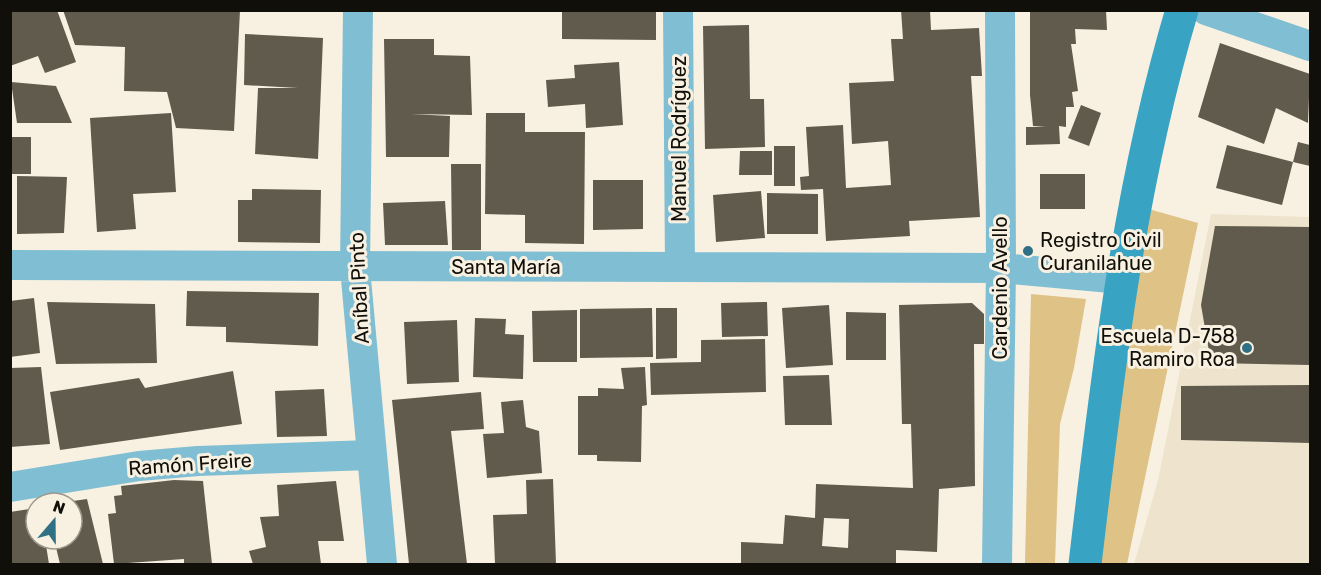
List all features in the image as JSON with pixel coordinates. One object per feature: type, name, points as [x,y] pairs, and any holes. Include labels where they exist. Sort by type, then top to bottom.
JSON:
[{"type":"main road","points":[[1085,564],[1122,279],[1143,159],[1170,48],[1182,10]]},
{"type":"street","name":"Aníbal Pinto","points":[[358,10],[355,268],[370,455],[382,564]]},
{"type":"street","name":"Manuel Rodríguez","points":[[678,10],[680,267]]},
{"type":"street","name":"Cardenio Avello","points":[[997,564],[1001,268],[1000,10]]},
{"type":"street","points":[[1206,10],[1311,46]]},
{"type":"street","name":"Santa María","points":[[10,265],[355,268],[1001,268],[1122,279]]},
{"type":"street","name":"Ramón Freire","points":[[10,487],[139,466],[198,461],[370,455]]},
{"type":"shaded area","points":[[1145,208],[1198,223],[1127,564],[1078,564]]},
{"type":"shaded area","name":"Escuela D-758 Ramiro Roa","points":[[1211,214],[1310,217],[1310,564],[1134,564],[1158,480]]},
{"type":"shaded area","points":[[1031,294],[1086,299],[1074,368],[1060,424],[1055,564],[1025,564]]},
{"type":"building","points":[[10,10],[57,10],[76,62],[45,73],[38,56],[10,66]]},
{"type":"building","points":[[63,10],[240,10],[234,131],[176,128],[167,92],[124,91],[125,47],[75,45]]},
{"type":"building","points":[[562,10],[656,10],[656,40],[562,39]]},
{"type":"building","points":[[901,10],[930,10],[931,30],[979,28],[982,76],[971,76],[980,217],[909,221],[910,236],[826,241],[823,189],[801,190],[800,177],[809,176],[806,127],[843,125],[846,188],[891,185],[888,141],[852,144],[849,83],[894,81],[891,39],[903,39]]},
{"type":"building","points":[[1030,10],[1106,10],[1107,30],[1075,29],[1076,44],[1071,44],[1078,91],[1072,92],[1074,107],[1066,107],[1066,127],[1059,126],[1060,144],[1026,145],[1026,127],[1046,127],[1033,126],[1030,95]]},
{"type":"building","points":[[749,25],[750,99],[764,99],[765,147],[705,149],[703,26]]},
{"type":"building","points":[[245,34],[323,38],[318,159],[255,154],[258,88],[298,88],[244,85]]},
{"type":"building","points":[[384,39],[434,39],[434,55],[470,56],[472,115],[411,114],[450,116],[449,157],[386,157]]},
{"type":"building","points":[[1220,43],[1310,74],[1308,123],[1276,108],[1264,144],[1198,117]]},
{"type":"building","points":[[619,62],[623,125],[586,128],[585,104],[548,107],[546,80],[575,78],[574,65]]},
{"type":"building","points":[[11,82],[56,86],[72,123],[17,123]]},
{"type":"building","points":[[1081,105],[1101,113],[1089,146],[1068,138]]},
{"type":"building","points":[[171,113],[176,192],[133,194],[136,229],[97,232],[90,118]]},
{"type":"building","points":[[486,113],[525,113],[525,132],[585,132],[584,244],[525,243],[525,215],[485,214]]},
{"type":"building","points":[[10,137],[31,137],[31,174],[10,174]]},
{"type":"building","points":[[1298,142],[1310,145],[1310,166],[1293,162]]},
{"type":"building","points":[[1227,145],[1293,162],[1282,205],[1216,188]]},
{"type":"building","points":[[774,146],[795,146],[795,186],[774,186]]},
{"type":"building","points":[[740,151],[772,151],[772,175],[739,175]]},
{"type":"building","points":[[451,164],[481,164],[481,250],[452,250]]},
{"type":"building","points":[[1040,174],[1085,174],[1085,209],[1040,209]]},
{"type":"building","points":[[17,176],[67,177],[64,233],[17,234]]},
{"type":"building","points":[[593,180],[643,180],[643,229],[593,230]]},
{"type":"building","points":[[252,189],[321,190],[320,243],[238,242],[238,200],[252,200]]},
{"type":"building","points":[[761,191],[765,238],[716,242],[713,195]]},
{"type":"building","points":[[767,193],[818,194],[818,234],[767,234]]},
{"type":"building","points":[[445,201],[448,245],[385,245],[383,203]]},
{"type":"building","points":[[1215,226],[1310,227],[1310,365],[1211,363],[1201,305]]},
{"type":"building","points":[[187,291],[319,293],[318,346],[226,342],[226,327],[186,326]]},
{"type":"building","points":[[34,298],[40,353],[10,357],[10,301]]},
{"type":"building","points":[[47,302],[155,304],[157,363],[56,364]]},
{"type":"building","points":[[767,302],[768,336],[722,337],[721,303]]},
{"type":"building","points":[[972,303],[984,314],[984,344],[974,344],[975,486],[939,489],[937,552],[896,550],[896,564],[741,564],[741,542],[783,544],[785,515],[815,518],[816,484],[913,488],[911,424],[902,424],[899,305]],"holes":[[[824,518],[849,519],[848,548],[822,546]]]},
{"type":"building","points":[[829,305],[833,365],[786,368],[782,308]]},
{"type":"building","points":[[652,308],[653,357],[580,358],[580,309]]},
{"type":"building","points":[[656,308],[677,308],[677,358],[656,359]]},
{"type":"building","points":[[577,310],[577,362],[533,362],[532,311]]},
{"type":"building","points":[[846,312],[886,313],[886,360],[846,360]]},
{"type":"building","points":[[475,318],[506,319],[505,334],[524,335],[523,379],[473,377]]},
{"type":"building","points":[[457,320],[459,382],[407,384],[404,322]]},
{"type":"building","points":[[765,339],[766,392],[651,395],[650,363],[701,362],[701,340]]},
{"type":"building","points":[[41,367],[50,444],[10,447],[10,368]]},
{"type":"building","points":[[645,367],[647,405],[642,406],[641,462],[597,461],[597,455],[578,455],[578,396],[598,396],[598,388],[624,389],[621,368]]},
{"type":"building","points":[[233,371],[242,424],[60,450],[50,392],[139,378],[145,388]]},
{"type":"building","points":[[829,375],[832,425],[785,425],[783,376]]},
{"type":"building","points":[[1310,385],[1310,443],[1181,440],[1181,386]]},
{"type":"building","points":[[324,389],[327,436],[277,437],[275,391]]},
{"type":"building","points":[[481,392],[484,429],[451,431],[467,564],[409,564],[392,400]]},
{"type":"building","points":[[523,400],[526,427],[539,431],[542,473],[487,478],[483,434],[504,433],[501,402]]},
{"type":"building","points":[[553,479],[556,564],[495,564],[493,515],[527,514],[526,480]]},
{"type":"building","points":[[174,480],[203,481],[212,564],[184,564],[184,559],[114,564],[108,514],[116,513],[114,496],[122,495],[121,486]]},
{"type":"building","points":[[336,481],[344,541],[318,541],[321,564],[253,564],[249,551],[266,547],[260,517],[279,516],[277,485]]},
{"type":"building","points":[[84,499],[87,499],[103,564],[60,564],[57,551],[84,551]]},
{"type":"building","points":[[24,510],[24,551],[47,551],[49,564],[10,564],[10,512]]},
{"type":"place","name":"Registro Civil Curanilahue","points":[[1028,251]]},
{"type":"place","name":"Escuela D-758 Ramiro Roa","points":[[1247,348]]}]
